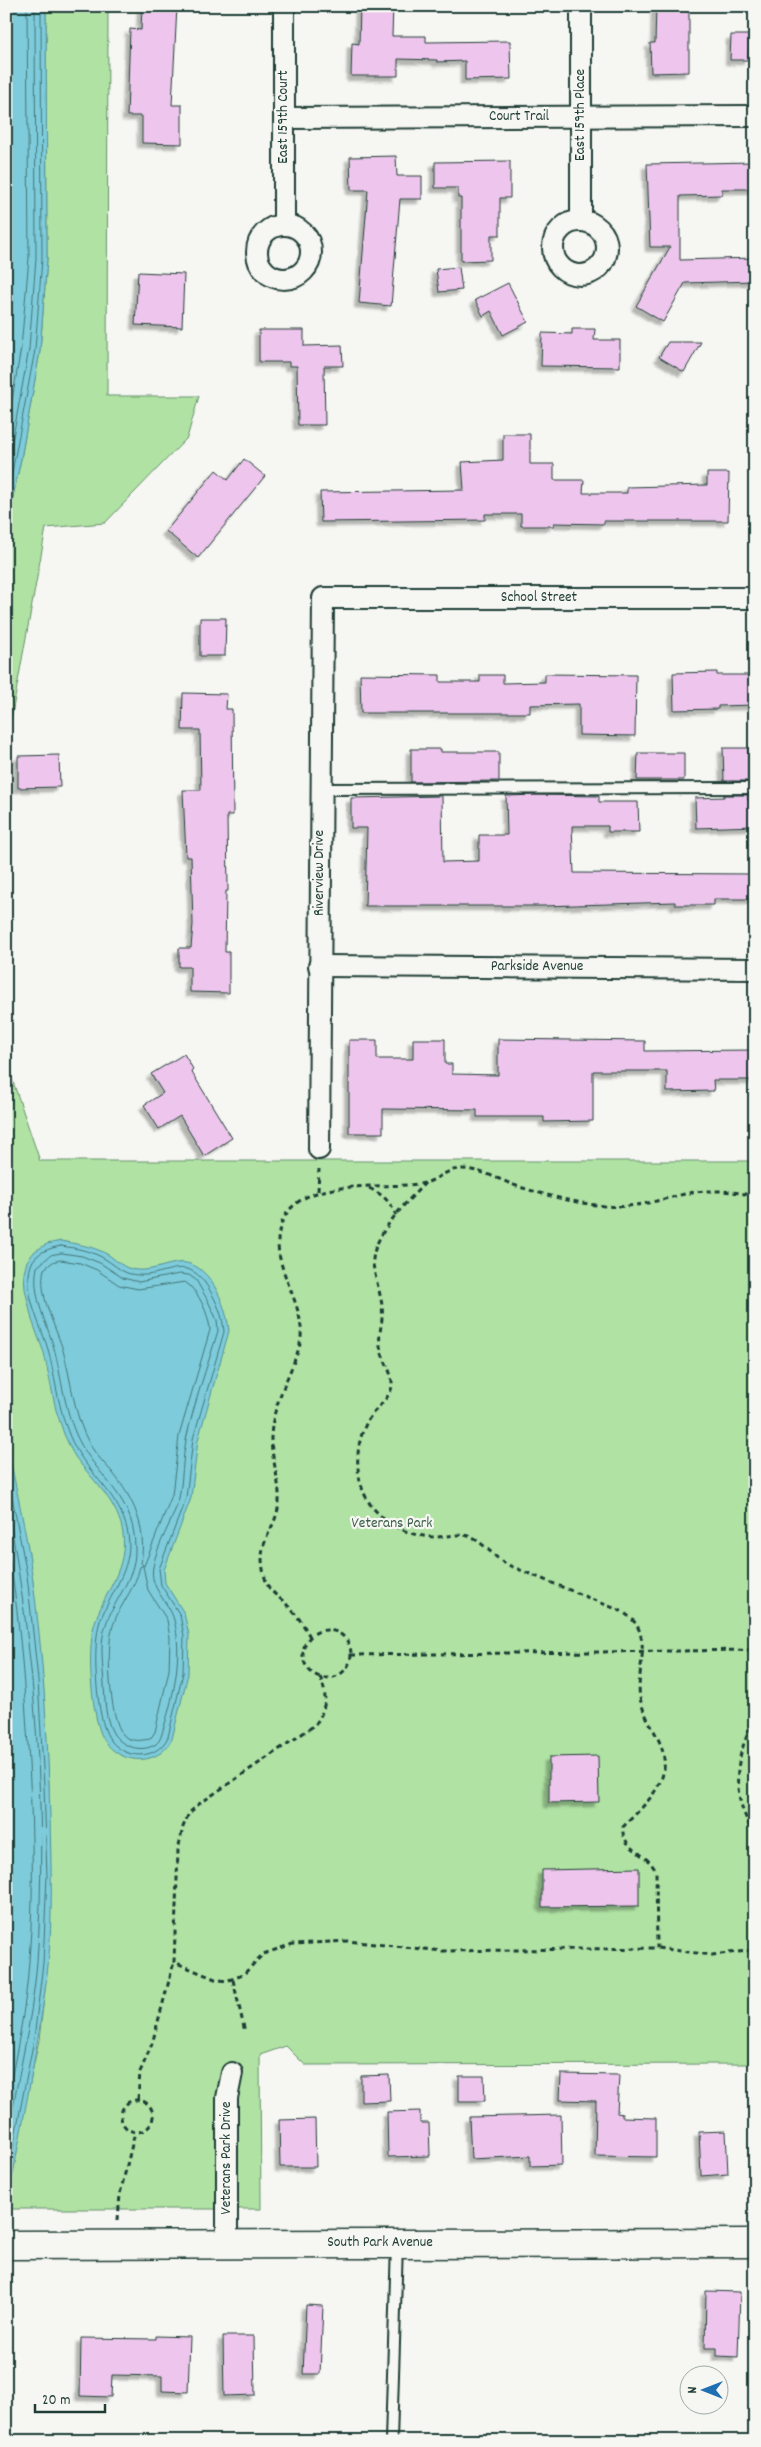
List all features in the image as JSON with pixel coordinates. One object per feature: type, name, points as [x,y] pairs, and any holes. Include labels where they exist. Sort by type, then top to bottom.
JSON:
[{"type":"street","name":"East 159th Place","points":[[581,220],[582,7]]},
{"type":"street","name":"East 159th Court","points":[[284,8],[284,225]]},
{"type":"street","name":"Court Trail","points":[[284,118],[755,116]]},
{"type":"street","name":"School Street","points":[[323,598],[755,598]]},
{"type":"street","name":"Riverview Drive","points":[[319,1149],[323,598]]},
{"type":"street","name":"Parkside Avenue","points":[[319,966],[755,969]]},
{"type":"street","name":"Veterans Park Drive","points":[[227,2244],[227,2098],[232,2073]]},
{"type":"street","name":"South Park Avenue","points":[[6,2245],[755,2243]]},
{"type":"lane","points":[[321,789],[755,788]]},
{"type":"lane","points":[[391,2441],[397,2243]]},
{"type":"path","points":[[310,1637],[304,1625],[288,1606],[270,1590],[262,1567],[264,1539],[278,1512],[279,1502],[272,1456],[274,1418],[279,1397],[299,1349],[302,1336],[299,1314],[280,1255],[281,1223],[288,1212],[310,1195],[328,1188],[368,1188],[425,1183],[459,1169],[478,1172],[524,1188],[605,1206],[650,1204],[690,1193],[715,1191],[731,1191],[755,1196]]},
{"type":"path","points":[[425,1183],[396,1215],[377,1246],[373,1264],[382,1305],[380,1347],[391,1377],[392,1389],[371,1416],[358,1447],[360,1476],[364,1490],[373,1508],[387,1522],[417,1535],[467,1536],[475,1540],[495,1558],[508,1565],[621,1610],[632,1618],[637,1626],[642,1652],[640,1701],[661,1741],[664,1754],[664,1770],[660,1784],[649,1800],[623,1827],[622,1833],[630,1847],[652,1862],[656,1872],[657,1948]]},
{"type":"path","points":[[368,1188],[383,1194],[396,1215]]},
{"type":"path","points":[[325,1630],[340,1633],[350,1647],[351,1655],[346,1669],[341,1674],[327,1678],[312,1673],[303,1660],[305,1644],[310,1637],[325,1630]]},
{"type":"path","points":[[351,1655],[755,1650]]},
{"type":"path","points":[[138,2099],[140,2072],[152,2044],[174,1962],[178,1850],[183,1827],[189,1813],[199,1804],[315,1725],[322,1715],[326,1695],[320,1677]]},
{"type":"path","points":[[755,1719],[740,1753],[737,1774],[741,1806],[754,1839],[754,1852],[750,1865],[755,1884]]},
{"type":"path","points":[[174,1962],[215,1979],[233,1980],[243,1975],[263,1954],[293,1944],[347,1942],[442,1951],[657,1948],[712,1955],[755,1950]]},
{"type":"path","points":[[233,1980],[245,2032]]},
{"type":"path","points":[[138,2099],[148,2103],[153,2117],[149,2127],[135,2132],[125,2127],[120,2117],[121,2111],[127,2102],[138,2099]]},
{"type":"path","points":[[118,2244],[119,2203],[135,2132]]},
{"type":"green space","points":[[46,6],[108,6],[107,396],[199,396],[187,438],[105,523],[46,528],[6,747],[6,529],[21,459],[40,351],[47,259]]},
{"type":"green space","name":"Veterans Park","points":[[6,1061],[40,1161],[755,1161],[755,2064],[305,2065],[286,2046],[260,2055],[261,2209],[7,2209],[22,2119],[39,2040],[48,1963],[49,1786],[43,1679],[32,1574],[6,1440]]},
{"type":"water","points":[[6,6],[46,6],[47,259],[40,351],[21,459],[6,529]]},
{"type":"water","points":[[61,1241],[100,1251],[125,1267],[134,1270],[152,1269],[176,1263],[188,1263],[198,1268],[214,1286],[225,1309],[228,1321],[229,1331],[198,1440],[191,1498],[164,1570],[165,1583],[184,1613],[189,1635],[188,1674],[172,1739],[165,1749],[147,1759],[125,1757],[107,1744],[101,1734],[92,1693],[91,1644],[93,1630],[100,1608],[119,1568],[122,1557],[123,1534],[117,1512],[98,1484],[76,1458],[64,1434],[56,1410],[44,1353],[32,1320],[25,1289],[24,1273],[27,1261],[35,1251],[47,1244]]},
{"type":"water","points":[[6,1440],[27,1540],[39,1634],[48,1756],[51,1929],[44,1997],[6,2213]]},
{"type":"building","points":[[142,6],[177,6],[172,105],[182,105],[182,144],[142,143],[142,116],[127,116],[130,29],[141,30]]},
{"type":"building","points":[[360,6],[393,6],[392,36],[426,36],[426,42],[510,41],[511,79],[465,80],[465,61],[437,62],[437,60],[398,59],[398,76],[351,76],[352,43],[359,44]]},
{"type":"building","points":[[656,6],[689,6],[689,72],[651,73],[650,43],[655,43]]},
{"type":"building","points":[[731,35],[749,35],[748,60],[730,60]]},
{"type":"building","points":[[396,156],[397,176],[422,176],[422,199],[400,199],[391,306],[359,303],[368,190],[351,190],[350,157]]},
{"type":"building","points":[[510,161],[510,198],[500,198],[500,235],[491,235],[491,260],[461,261],[461,198],[458,198],[458,188],[435,188],[435,162]]},
{"type":"building","points":[[755,162],[755,189],[722,189],[722,195],[680,196],[680,260],[755,258],[755,281],[685,283],[663,322],[636,306],[670,247],[650,247],[647,164]]},
{"type":"building","points":[[459,267],[462,290],[439,292],[436,269]]},
{"type":"building","points":[[138,272],[184,274],[182,327],[135,325]]},
{"type":"building","points":[[508,283],[528,322],[503,335],[491,311],[483,316],[475,300]]},
{"type":"building","points":[[572,329],[595,329],[594,340],[620,340],[620,367],[541,366],[542,333],[572,334]]},
{"type":"building","points":[[259,330],[304,330],[304,346],[342,345],[343,366],[324,366],[325,425],[298,425],[297,366],[289,366],[289,362],[259,362]]},
{"type":"building","points":[[668,342],[701,342],[684,372],[659,357]]},
{"type":"building","points":[[503,434],[530,434],[530,464],[554,464],[554,480],[584,480],[583,493],[627,493],[627,487],[707,485],[707,473],[729,473],[728,521],[604,521],[604,524],[554,523],[554,526],[521,526],[521,514],[485,514],[485,520],[321,522],[320,492],[464,490],[462,462],[503,460]]},
{"type":"building","points":[[244,459],[265,476],[198,558],[166,531],[216,470],[228,480]]},
{"type":"building","points":[[200,618],[226,618],[225,656],[200,656]]},
{"type":"building","points":[[717,672],[717,675],[755,675],[755,705],[718,706],[718,709],[674,710],[673,673]]},
{"type":"building","points":[[360,674],[440,675],[440,682],[480,682],[480,675],[503,675],[503,683],[545,682],[545,674],[636,675],[635,736],[579,735],[579,704],[530,705],[530,713],[361,713]]},
{"type":"building","points":[[183,693],[227,694],[226,709],[232,709],[233,815],[227,815],[228,891],[226,891],[225,952],[229,952],[229,993],[190,992],[190,967],[179,967],[179,948],[191,948],[193,924],[191,857],[186,857],[183,790],[201,790],[200,730],[182,730]]},
{"type":"building","points":[[723,748],[748,748],[748,781],[724,781]]},
{"type":"building","points":[[411,749],[441,749],[441,752],[499,752],[499,781],[411,782]]},
{"type":"building","points":[[638,753],[684,753],[684,780],[637,780]]},
{"type":"building","points":[[59,755],[60,787],[18,788],[18,756]]},
{"type":"building","points":[[724,795],[748,795],[748,800],[755,800],[755,826],[696,828],[695,798],[724,797]]},
{"type":"building","points":[[442,796],[443,862],[479,861],[479,835],[507,835],[506,796],[599,796],[599,802],[638,802],[639,832],[608,832],[608,826],[572,826],[574,873],[755,874],[755,899],[714,899],[714,905],[675,905],[675,902],[543,906],[365,906],[367,828],[351,828],[351,798]]},
{"type":"building","points":[[413,1039],[445,1039],[445,1064],[452,1064],[452,1074],[498,1075],[498,1039],[645,1041],[645,1051],[755,1050],[755,1080],[713,1080],[714,1091],[667,1092],[667,1071],[593,1071],[593,1121],[544,1122],[544,1117],[477,1117],[477,1110],[383,1109],[383,1133],[349,1133],[349,1040],[377,1040],[377,1059],[413,1059]]},
{"type":"building","points":[[184,1054],[193,1069],[191,1071],[232,1138],[204,1156],[180,1116],[159,1129],[144,1105],[163,1093],[151,1074]]},
{"type":"building","points":[[598,1756],[599,1802],[549,1803],[549,1757]]},
{"type":"building","points":[[639,1868],[639,1906],[542,1907],[542,1870]]},
{"type":"building","points":[[561,2074],[619,2075],[617,2113],[622,2114],[622,2117],[656,2118],[656,2157],[595,2156],[596,2101],[560,2100]]},
{"type":"building","points":[[389,2075],[390,2101],[361,2102],[361,2076]]},
{"type":"building","points":[[459,2076],[484,2076],[485,2101],[459,2101]]},
{"type":"building","points":[[420,2111],[420,2123],[429,2123],[430,2156],[388,2157],[387,2112]]},
{"type":"building","points":[[561,2115],[562,2165],[530,2166],[530,2156],[471,2159],[469,2117]]},
{"type":"building","points":[[315,2119],[316,2167],[280,2167],[279,2120]]},
{"type":"building","points":[[726,2131],[728,2174],[701,2176],[699,2132]]},
{"type":"building","points":[[706,2291],[740,2292],[738,2357],[717,2356],[717,2348],[705,2348]]},
{"type":"building","points":[[306,2305],[323,2306],[320,2374],[303,2374]]},
{"type":"building","points":[[156,2336],[190,2337],[188,2392],[162,2391],[162,2376],[112,2375],[111,2397],[80,2396],[81,2338],[156,2339]]},
{"type":"building","points":[[223,2336],[254,2336],[255,2395],[224,2396]]}]
